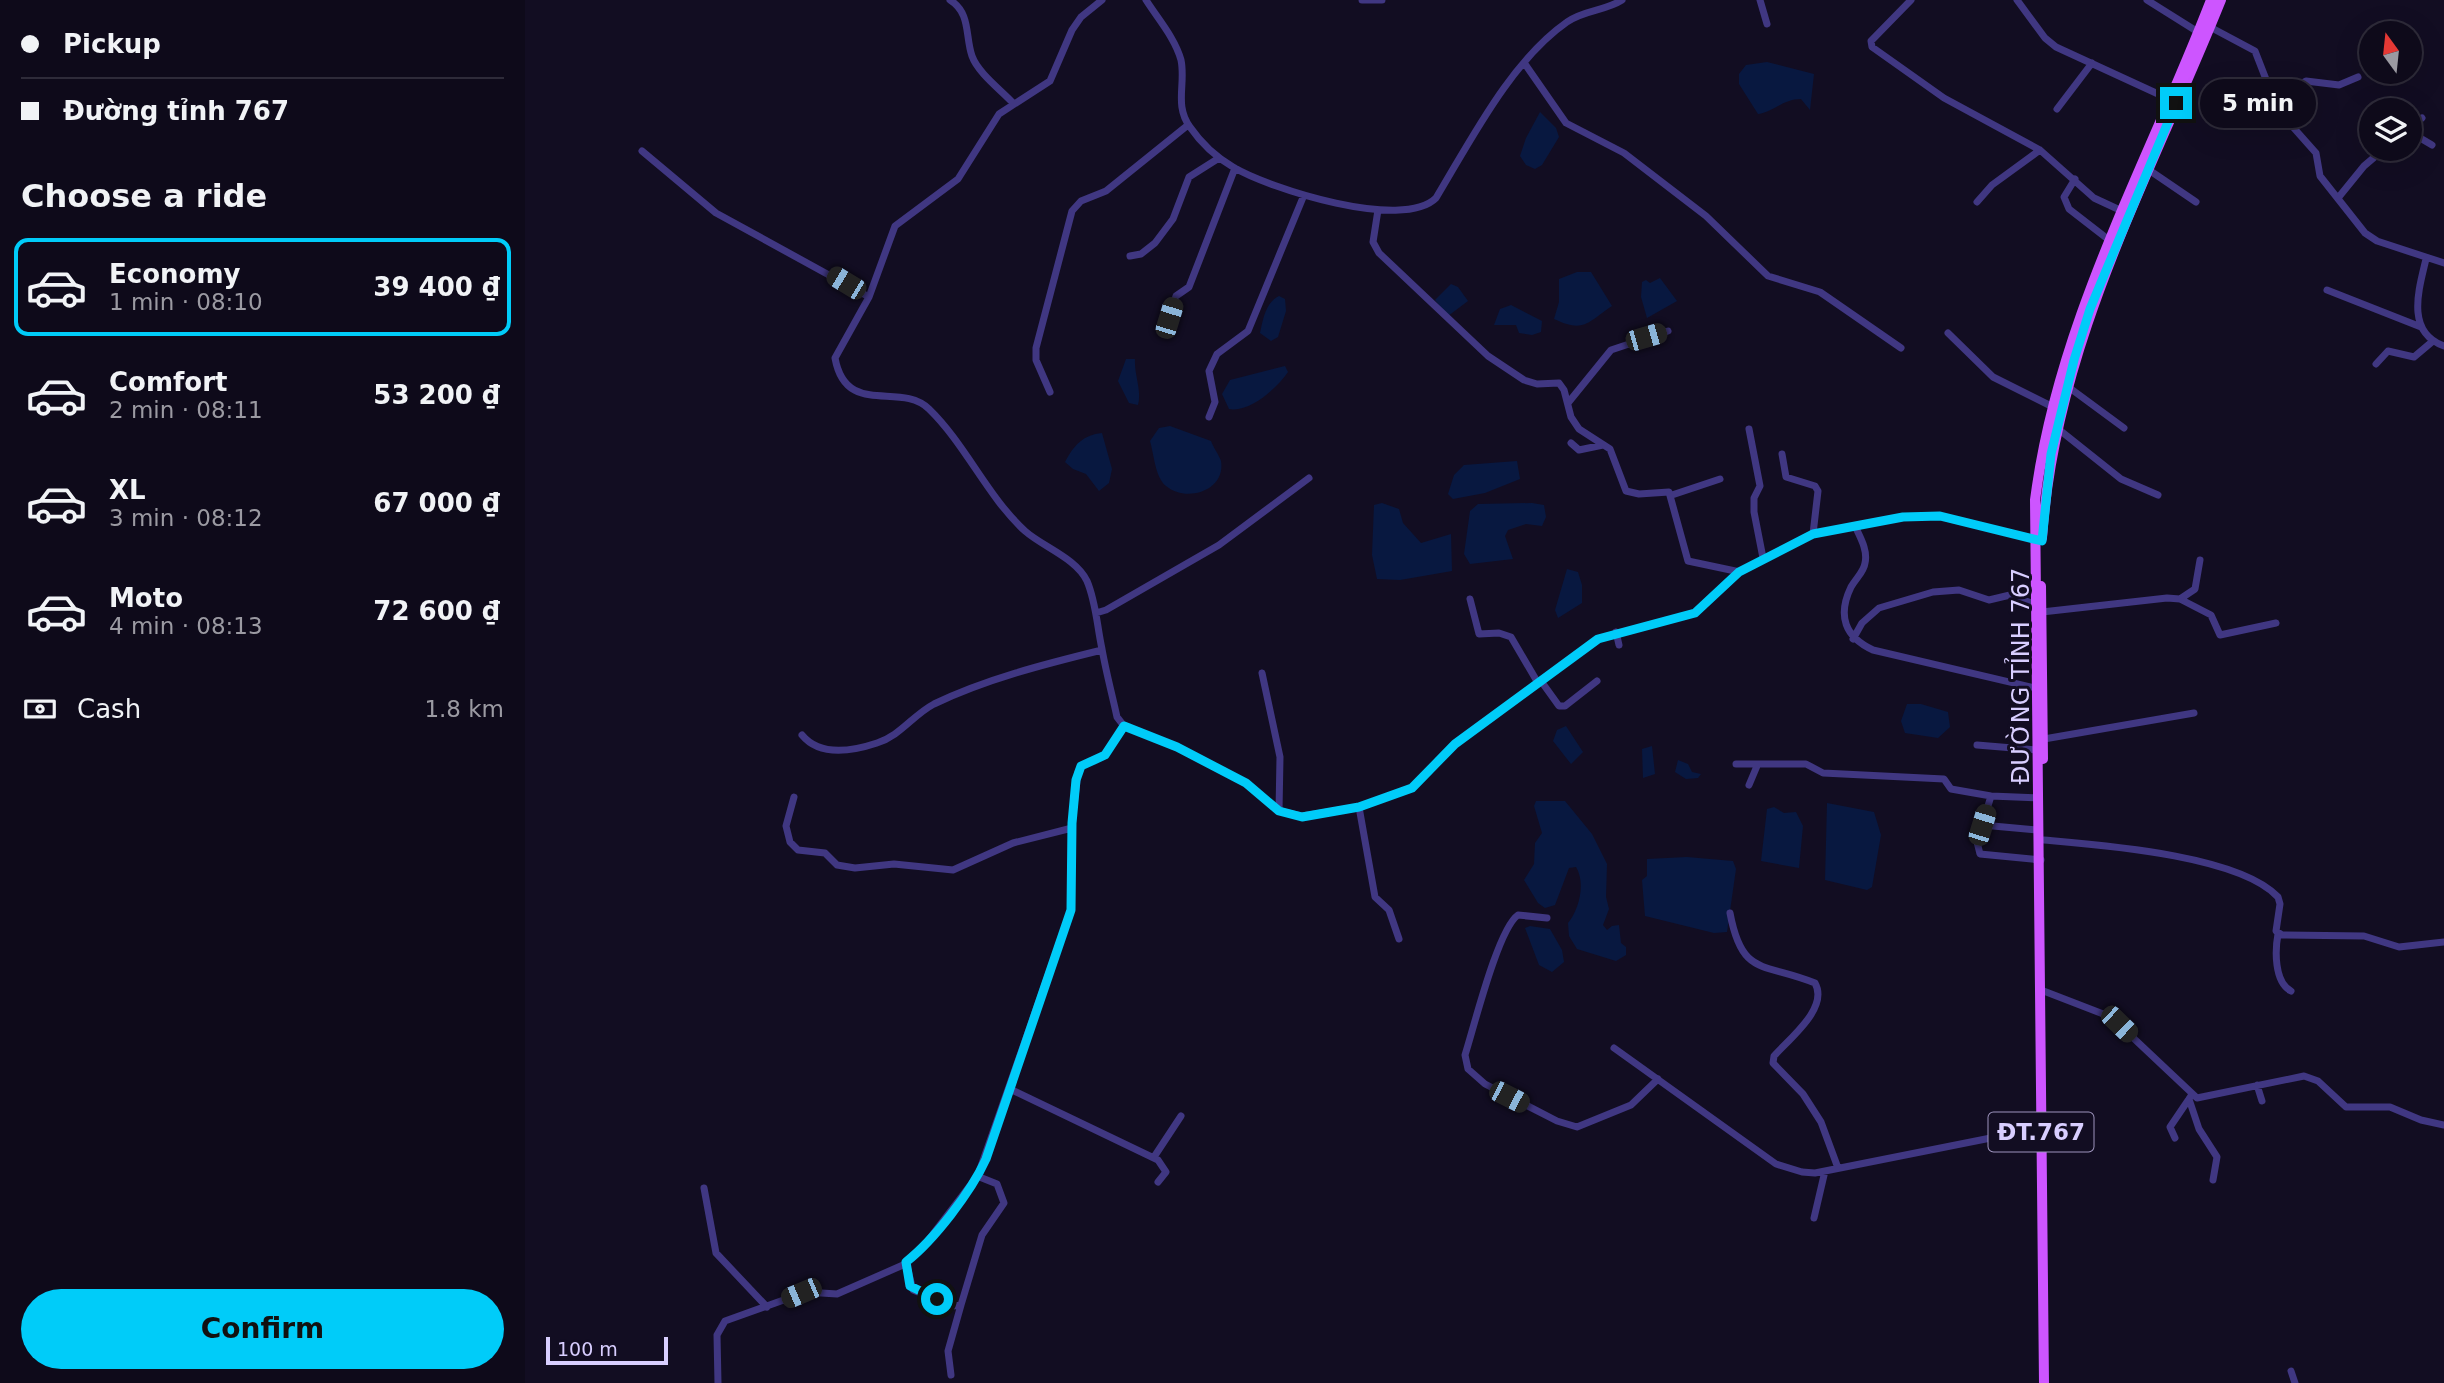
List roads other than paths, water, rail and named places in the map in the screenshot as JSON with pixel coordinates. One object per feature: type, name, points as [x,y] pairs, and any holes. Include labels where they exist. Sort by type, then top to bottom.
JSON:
[{"type":"main road","name":"ĐƯỜNG TỈNH 767","points":[[2041,835],[2036,750],[2038,540],[2035,500],[2051,406],[2078,318],[2109,240],[2198,32],[2215,3]]},
{"type":"main road","name":"ĐƯỜNG TỈNH 767","points":[[2038,540],[2056,428],[2090,309],[2210,27],[2215,3]]},
{"type":"main road","name":"ĐƯỜNG TỈNH 767","points":[[2038,608],[2044,739],[2040,860],[2044,1383]]},
{"type":"street","points":[[950,0],[962,11],[976,64],[1013,103]]},
{"type":"street","points":[[1103,0],[1081,17],[1072,30],[1050,81],[1013,103],[994,119],[958,179],[895,226],[869,297],[835,358],[841,377],[855,391],[867,396],[911,398],[928,408],[959,442],[1018,523],[1081,573],[1096,613],[1117,717],[1124,726],[1177,747],[1246,783],[1279,811],[1302,817],[1359,807],[1412,788],[1455,744],[1584,648],[1616,632],[1695,613],[1739,572],[1813,534],[1903,517],[1940,516],[2038,540]]},
{"type":"street","points":[[1146,0],[1176,46],[1182,70],[1180,102],[1188,125],[1219,158],[1235,168],[1304,195],[1378,210],[1403,212],[1431,204],[1487,114],[1551,34],[1570,19],[1608,8],[1622,0]]},
{"type":"street","points":[[1361,0],[1382,0]]},
{"type":"street","points":[[1760,0],[1767,24]]},
{"type":"street","points":[[1911,0],[1871,41],[1872,47],[1944,98],[2040,150],[2094,198],[2122,211]]},
{"type":"street","points":[[2017,0],[2056,47],[2169,99]]},
{"type":"street","points":[[2147,0],[2198,32]]},
{"type":"street","points":[[2210,27],[2255,51],[2293,126],[2312,145],[2320,176],[2365,233],[2377,241],[2444,263]]},
{"type":"street","points":[[2057,109],[2092,63]]},
{"type":"street","points":[[1525,64],[1566,123],[1624,153],[1706,216],[1768,276],[1820,292],[1901,348]]},
{"type":"street","points":[[2277,99],[2306,81],[2339,85],[2358,77]]},
{"type":"street","points":[[1050,392],[1036,360],[1036,348],[1072,211],[1081,201],[1106,191],[1188,125]]},
{"type":"street","points":[[2422,138],[2432,145]]},
{"type":"street","points":[[1977,202],[1992,185],[2040,150]]},
{"type":"street","points":[[642,151],[716,213],[869,297]]},
{"type":"street","points":[[1130,256],[1141,254],[1155,243],[1173,219],[1189,177],[1219,158]]},
{"type":"street","points":[[2338,198],[2370,161]]},
{"type":"street","points":[[1169,318],[1176,296],[1189,287],[1235,168]]},
{"type":"street","points":[[2149,170],[2196,202]]},
{"type":"street","points":[[2075,180],[2064,197],[2069,209],[2109,240]]},
{"type":"street","points":[[1209,417],[1215,402],[1209,371],[1222,349],[1248,331],[1304,195]]},
{"type":"street","points":[[1378,210],[1373,242],[1379,253],[1487,356],[1524,380],[1537,384],[1559,383],[1565,390],[1579,429],[1604,445],[1615,458],[1626,491],[1639,494],[1665,491],[1672,495],[1688,561],[1739,572]]},
{"type":"street","points":[[2426,258],[2416,306],[2421,327],[2433,341],[2444,346]]},
{"type":"street","points":[[2327,290],[2421,327]]},
{"type":"street","points":[[1568,403],[1611,350],[1668,331]]},
{"type":"street","points":[[1948,333],[1993,377],[2051,406]]},
{"type":"street","points":[[2376,364],[2388,351],[2414,357],[2433,341]]},
{"type":"street","points":[[2067,386],[2124,428]]},
{"type":"street","points":[[2056,428],[2121,479],[2158,495]]},
{"type":"street","points":[[1749,429],[1760,486],[1754,498],[1754,512],[1763,558]]},
{"type":"street","points":[[1571,443],[1579,450],[1604,445]]},
{"type":"street","points":[[1782,454],[1786,477],[1815,486],[1818,491],[1813,534]]},
{"type":"street","points":[[1096,613],[1106,610],[1219,545],[1309,478]]},
{"type":"street","points":[[1672,495],[1720,479]]},
{"type":"street","points":[[1855,526],[1864,547],[1865,564],[1850,589],[1847,602],[1845,621],[1853,639],[1873,650],[2035,688]]},
{"type":"street","points":[[1853,639],[1870,614],[1898,601],[1934,592],[1959,590],[1989,600],[2010,595],[2038,608],[2179,599],[2195,589],[2200,560]]},
{"type":"street","points":[[1470,599],[1479,634],[1499,633],[1511,637],[1555,702],[1565,706],[1597,681]]},
{"type":"street","points":[[2179,599],[2211,615],[2220,635],[2276,623]]},
{"type":"street","points":[[1616,632],[1619,645]]},
{"type":"street","points":[[802,735],[808,742],[826,750],[877,743],[894,735],[916,714],[970,688],[1102,650]]},
{"type":"street","points":[[1262,673],[1280,757],[1279,811]]},
{"type":"street","points":[[2044,739],[2195,713]]},
{"type":"street","points":[[718,1383],[719,1327],[725,1321],[806,1292],[837,1294],[906,1262],[923,1247],[977,1177],[1071,910],[1072,828],[1076,780],[1081,766],[1105,755],[1124,726]]},
{"type":"street","points":[[1977,745],[2036,750]]},
{"type":"street","points":[[1736,764],[1806,764],[1823,773],[1944,779],[1951,789],[1991,796],[2037,798]]},
{"type":"street","points":[[1749,785],[1757,766]]},
{"type":"street","points":[[1991,796],[1977,842],[1980,854],[2040,860]]},
{"type":"street","points":[[794,797],[786,825],[790,842],[798,850],[825,853],[837,865],[855,869],[894,864],[953,870],[1013,843],[1072,828]]},
{"type":"street","points":[[1359,807],[1375,897],[1389,910],[1399,939]]},
{"type":"street","points":[[1982,825],[2159,852],[2243,876],[2278,897],[2280,904],[2276,946],[2279,972],[2283,984],[2291,991]]},
{"type":"street","points":[[1730,913],[1736,943],[1748,960],[1815,983],[1819,990],[1815,1010],[1775,1056],[1773,1063],[1803,1094],[1821,1122],[1838,1168]]},
{"type":"street","points":[[1547,918],[1518,915],[1514,918],[1494,964],[1465,1055],[1468,1069],[1485,1084],[1557,1121],[1577,1127],[1631,1105],[1658,1079]]},
{"type":"street","points":[[2278,934],[2364,936],[2399,947],[2444,941]]},
{"type":"street","points":[[2041,990],[2111,1017],[2191,1097],[2199,1129],[2217,1157],[2213,1180]]},
{"type":"street","points":[[1614,1048],[1776,1164],[1803,1172],[1825,1171],[2041,1128]]},
{"type":"street","points":[[2191,1097],[2201,1099],[2304,1076],[2318,1081],[2346,1107],[2390,1107],[2421,1120],[2444,1125]]},
{"type":"street","points":[[2257,1085],[2262,1101]]},
{"type":"street","points":[[1010,1089],[1154,1157],[1165,1170],[1158,1181]]},
{"type":"street","points":[[2175,1138],[2170,1127],[2191,1097]]},
{"type":"street","points":[[1154,1157],[1181,1116]]},
{"type":"street","points":[[1814,1218],[1825,1171]]},
{"type":"street","points":[[951,1375],[948,1351],[982,1235],[1004,1203],[997,1184],[977,1177]]},
{"type":"street","points":[[704,1188],[716,1253],[767,1307]]},
{"type":"street","points":[[906,1262],[913,1290],[953,1306],[961,1305]]},
{"type":"street","points":[[2291,1371],[2295,1383]]},
{"type":"water","points":[[1767,62],[1814,74],[1810,110],[1801,99],[1758,114],[1739,84],[1739,74],[1746,65]]},
{"type":"water","points":[[1540,112],[1556,128],[1559,137],[1542,165],[1535,169],[1526,165],[1520,156]]},
{"type":"water","points":[[1577,272],[1591,272],[1612,306],[1579,326],[1554,319],[1559,302],[1559,279]]},
{"type":"water","points":[[1660,278],[1677,301],[1647,318],[1641,297],[1642,282],[1646,280],[1650,283]]},
{"type":"water","points":[[1451,284],[1458,287],[1468,301],[1448,316],[1435,300]]},
{"type":"water","points":[[1279,296],[1285,299],[1286,311],[1278,337],[1271,341],[1260,333],[1268,307]]},
{"type":"water","points":[[1511,305],[1542,321],[1541,332],[1532,335],[1519,333],[1516,325],[1494,325],[1500,309]]},
{"type":"water","points":[[1126,359],[1135,359],[1138,405],[1129,403],[1118,381]]},
{"type":"water","points":[[1285,366],[1288,372],[1262,398],[1246,407],[1229,409],[1222,394],[1230,380]]},
{"type":"water","points":[[1170,426],[1211,441],[1221,461],[1221,471],[1211,487],[1194,493],[1184,493],[1174,491],[1162,482],[1150,441],[1159,428]]},
{"type":"water","points":[[1102,433],[1112,469],[1109,483],[1099,491],[1086,474],[1073,469],[1065,462],[1080,442],[1089,436]]},
{"type":"water","points":[[1517,461],[1520,479],[1485,493],[1453,499],[1448,494],[1454,475],[1464,465]]},
{"type":"water","points":[[1382,503],[1399,509],[1403,523],[1421,543],[1451,534],[1452,571],[1400,580],[1377,579],[1372,555],[1374,505]]},
{"type":"water","points":[[1478,504],[1544,505],[1546,517],[1542,526],[1526,524],[1508,530],[1505,536],[1513,559],[1470,564],[1464,554],[1470,511]]},
{"type":"water","points":[[1567,569],[1578,572],[1582,585],[1582,603],[1558,618],[1555,610]]},
{"type":"water","points":[[1907,704],[1921,704],[1948,712],[1950,727],[1938,738],[1905,733],[1901,721]]},
{"type":"water","points":[[1566,726],[1583,752],[1571,764],[1553,741],[1557,730]]},
{"type":"water","points":[[1652,746],[1655,774],[1643,778],[1642,749]]},
{"type":"water","points":[[1678,760],[1688,764],[1692,772],[1701,774],[1698,778],[1686,779],[1675,772]]},
{"type":"water","points":[[1536,801],[1565,801],[1592,834],[1607,864],[1606,897],[1609,909],[1603,925],[1607,930],[1619,925],[1621,943],[1626,947],[1626,955],[1616,961],[1577,949],[1569,936],[1568,923],[1578,904],[1581,888],[1576,867],[1569,868],[1555,905],[1545,908],[1538,903],[1524,880],[1534,864],[1535,843],[1542,833],[1534,806]]},
{"type":"water","points":[[1827,803],[1874,812],[1881,835],[1872,887],[1867,890],[1825,880]]},
{"type":"water","points":[[1774,807],[1784,813],[1796,812],[1803,826],[1799,868],[1761,861],[1767,809]]},
{"type":"water","points":[[1687,857],[1733,861],[1736,869],[1727,932],[1714,933],[1645,916],[1642,880],[1647,876],[1647,859]]},
{"type":"water","points":[[1530,926],[1550,929],[1562,950],[1564,962],[1552,972],[1539,965],[1525,928]]}]
